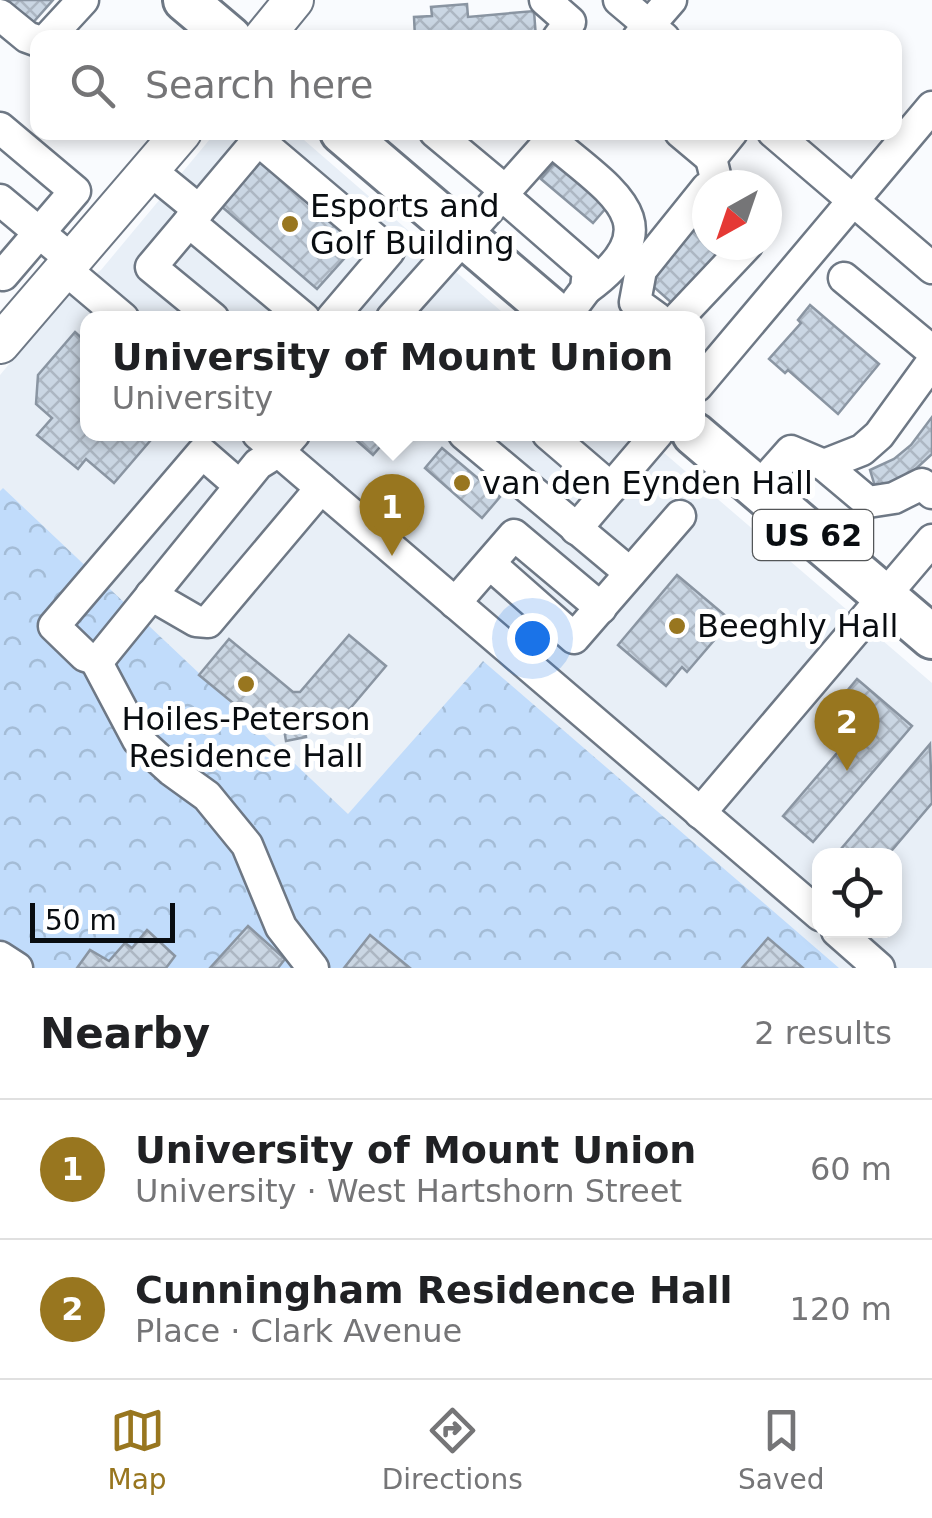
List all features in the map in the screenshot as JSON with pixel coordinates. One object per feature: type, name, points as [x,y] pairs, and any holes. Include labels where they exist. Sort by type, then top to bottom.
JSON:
[{"type":"highway","points":[[185,0],[221,30]]},
{"type":"highway","points":[[351,140],[464,237],[569,309]]},
{"type":"highway","name":"US 62","points":[[702,441],[932,637]]},
{"type":"main road","points":[[270,30],[294,0]]},
{"type":"main road","points":[[0,344],[175,140]]},
{"type":"street","points":[[55,30],[83,0]]},
{"type":"street","points":[[545,0],[564,30]]},
{"type":"street","points":[[642,19],[671,0]]},
{"type":"street","points":[[0,15],[30,38]]},
{"type":"street","points":[[705,377],[932,107]]},
{"type":"street","points":[[0,128],[75,191],[2,273],[36,302]]},
{"type":"street","points":[[204,311],[151,267],[258,140],[389,251],[338,311]]},
{"type":"street","points":[[445,140],[588,270],[569,309]]},
{"type":"street","points":[[398,311],[550,140]]},
{"type":"street","points":[[559,140],[619,199],[629,213],[631,232],[623,251],[569,309]]},
{"type":"street","points":[[686,140],[708,170]]},
{"type":"street","points":[[719,170],[729,140]]},
{"type":"street","points":[[783,140],[932,268]]},
{"type":"street","points":[[150,170],[296,311]]},
{"type":"street","points":[[0,200],[39,233],[116,311]]},
{"type":"street","points":[[647,311],[635,302],[641,270],[692,209]]},
{"type":"street","points":[[685,311],[733,260]]},
{"type":"street","points":[[844,278],[932,351]]},
{"type":"street","points":[[824,464],[862,450],[879,435],[932,362]]},
{"type":"street","points":[[240,486],[202,453],[54,626],[85,656],[102,656],[258,464],[275,441]]},
{"type":"street","points":[[279,441],[322,488],[812,908]]},
{"type":"street","points":[[483,441],[576,529],[630,573]]},
{"type":"street","points":[[556,441],[611,488]]},
{"type":"street","points":[[576,529],[651,441]]},
{"type":"street","points":[[758,488],[791,451],[824,464],[868,502],[894,498],[929,483]]},
{"type":"street","points":[[152,595],[196,620],[208,622],[322,488]]},
{"type":"street","points":[[456,603],[490,564],[574,638],[680,516]]},
{"type":"street","points":[[700,813],[932,540]]},
{"type":"street","points":[[96,659],[138,740],[207,796],[247,845],[282,927],[313,968]]},
{"type":"street","points":[[846,938],[880,968]]},
{"type":"shaded area","points":[[209,140],[304,140],[501,311],[80,311],[80,441],[650,441],[932,683],[932,968],[0,968],[0,375],[66,296],[101,270]]},
{"type":"green space","points":[[3,488],[348,814],[483,661],[839,968],[0,968]]},
{"type":"building","points":[[11,0],[53,0],[30,26],[6,6]]},
{"type":"building","points":[[467,4],[468,17],[534,11],[535,30],[415,30],[414,17],[432,16],[431,7]]},
{"type":"building","points":[[561,155],[613,200],[593,223],[541,179]]},
{"type":"building","name":"Esports and Golf Building","points":[[251,156],[273,167],[359,242],[317,289],[221,206]]},
{"type":"building","points":[[692,229],[692,260],[712,260],[673,304],[646,280]]},
{"type":"building","points":[[810,305],[879,364],[838,414],[788,370],[785,373],[769,359],[801,323],[798,320]]},
{"type":"building","points":[[75,332],[80,337],[80,441],[150,441],[114,483],[86,459],[78,469],[37,435],[52,418],[36,404],[38,375]]},
{"type":"building","points":[[932,417],[932,454],[907,477],[877,493],[870,470],[894,459],[911,445]]},
{"type":"building","points":[[357,441],[385,441],[373,455]]},
{"type":"building","name":"van den Eynden Hall","points":[[442,448],[500,497],[482,518],[425,468]]},
{"type":"building","name":"Beeghly Hall","points":[[677,575],[728,618],[687,672],[682,667],[666,686],[618,645]]},
{"type":"building","name":"Hoiles-Peterson Residence Hall","points":[[349,635],[386,666],[336,725],[305,728],[306,737],[286,741],[284,729],[277,731],[265,721],[261,726],[199,675],[229,639],[293,692],[300,692]]},
{"type":"building","points":[[857,679],[912,726],[813,842],[783,816],[861,725],[836,704]]},
{"type":"building","points":[[930,744],[932,803],[894,848],[842,848]]},
{"type":"building","points":[[248,926],[285,959],[278,968],[210,968]]},
{"type":"building","points":[[147,930],[175,956],[166,968],[77,968],[90,950],[109,961],[125,943],[132,948]]},
{"type":"building","points":[[370,935],[410,968],[344,968]]},
{"type":"building","points":[[768,938],[803,968],[742,968]]},
{"type":"place","name":"Esports and Golf Building","points":[[290,224]]},
{"type":"place","name":"van den Eynden Hall","points":[[462,483]]},
{"type":"place","name":"University of Mount Union","points":[[392,556]]},
{"type":"place","name":"Beeghly Hall","points":[[677,626]]},
{"type":"place","name":"Hoiles-Peterson Residence Hall","points":[[246,684]]},
{"type":"place","name":"Cunningham Residence Hall","points":[[847,771]]}]
